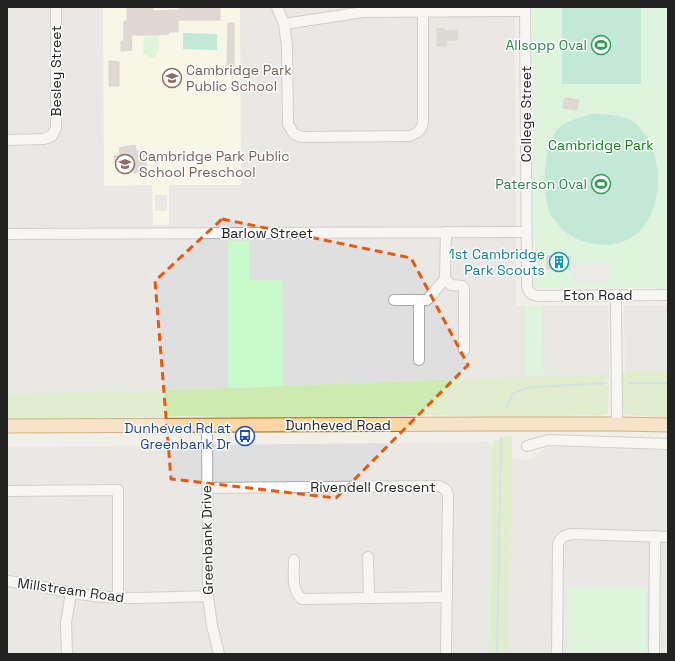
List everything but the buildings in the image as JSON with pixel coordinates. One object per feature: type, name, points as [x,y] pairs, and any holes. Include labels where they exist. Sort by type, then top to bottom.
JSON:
[{"type":"main road","name":"Dunheved Road","points":[[7,426],[617,424],[668,426]]},
{"type":"street","name":"Besley Street","points":[[7,140],[44,139],[52,136],[56,128],[56,7]]},
{"type":"street","points":[[278,7],[284,24],[288,60],[288,122],[289,127],[294,134],[302,137],[410,136],[419,132],[423,122],[423,12]]},
{"type":"street","points":[[284,24],[358,13],[525,9]]},
{"type":"street","name":"College Street","points":[[525,9],[526,283],[530,292]]},
{"type":"street","points":[[394,300],[429,299],[445,279],[446,232]]},
{"type":"street","name":"Barlow Street","points":[[7,234],[526,232]]},
{"type":"street","points":[[445,279],[450,285],[462,286],[464,288],[464,350]]},
{"type":"street","name":"Eton Road","points":[[530,292],[531,294],[538,296],[668,295]]},
{"type":"street","points":[[616,295],[617,424]]},
{"type":"street","points":[[419,300],[419,360]]},
{"type":"street","name":"Greenbank Drive","points":[[207,425],[208,596],[212,626],[219,654]]},
{"type":"street","points":[[527,446],[548,440],[668,444]]},
{"type":"street","name":"Rivendell Crescent","points":[[207,488],[437,486],[447,491],[446,654]]},
{"type":"street","points":[[7,491],[118,490],[118,597]]},
{"type":"street","points":[[556,654],[558,546],[561,538],[572,534],[668,537]]},
{"type":"street","points":[[654,654],[655,536]]},
{"type":"street","points":[[368,557],[369,598]]},
{"type":"street","points":[[294,560],[294,588],[296,594],[302,599],[447,597]]},
{"type":"street","name":"Millstream Road","points":[[7,582],[35,585],[71,593],[118,597],[208,596]]},
{"type":"street","points":[[67,654],[66,623],[71,593]]},
{"type":"highlighted area","points":[[222,219],[411,258],[468,365],[336,498],[171,479],[155,281]]},
{"type":"shaded area","points":[[7,7],[515,7],[516,306],[608,306],[609,373],[283,386],[282,280],[249,281],[249,241],[228,241],[228,388],[7,394]]},
{"type":"shaded area","name":"Cambridge Park Public School","points":[[103,7],[240,7],[241,185],[169,185],[169,225],[153,225],[152,185],[104,186]]},
{"type":"shaded area","points":[[155,195],[167,195],[167,211],[155,211]]},
{"type":"shaded area","points":[[573,263],[609,263],[609,283],[573,283]]},
{"type":"shaded area","points":[[624,306],[668,306],[668,371],[625,372]]},
{"type":"shaded area","points":[[488,442],[492,447],[489,654],[7,654],[7,447]]},
{"type":"shaded area","points":[[552,447],[668,450],[668,654],[509,654],[511,459],[532,459],[544,449]]},
{"type":"green space","name":"Cambridge Park","points":[[532,7],[668,7],[668,288],[537,288],[534,286]]},
{"type":"green space","name":"Allsopp Oval","points":[[562,7],[641,7],[641,84],[562,84]]},
{"type":"green space","points":[[183,33],[217,34],[217,50],[183,49]]},
{"type":"green space","points":[[157,36],[159,50],[154,58],[151,58],[143,53],[144,37]]},
{"type":"green space","name":"Paterson Oval","points":[[593,114],[620,116],[634,122],[653,146],[658,173],[654,205],[648,219],[639,231],[627,240],[613,244],[589,243],[579,240],[565,232],[550,213],[545,192],[546,159],[548,149],[556,131],[563,125],[573,120]]},
{"type":"green space","points":[[228,241],[249,241],[249,280],[282,280],[283,386],[228,388]]},
{"type":"green space","points":[[526,306],[542,306],[543,375],[526,375]]},
{"type":"green space","points":[[668,370],[668,418],[625,414],[622,410],[621,372]]},
{"type":"green space","points":[[609,373],[609,380],[604,381],[604,385],[609,385],[609,412],[603,415],[494,417],[432,415],[293,419],[189,416],[7,420],[7,394],[228,388]]},
{"type":"green space","points":[[504,436],[512,436],[509,654],[489,654],[492,447],[494,440],[500,440]]},
{"type":"green space","points":[[568,587],[646,588],[646,654],[567,654]]},
{"type":"waterway","points":[[507,408],[512,394],[526,388],[607,383]]},
{"type":"waterway","points":[[628,383],[668,383]]},
{"type":"waterway","points":[[497,654],[501,438]]},
{"type":"place","name":"Allsopp Oval","points":[[601,45]]},
{"type":"place","name":"Cambridge Park Public School","points":[[172,78]]},
{"type":"place","name":"Cambridge Park Public School Preschool","points":[[125,164]]},
{"type":"place","name":"Paterson Oval","points":[[601,184]]},
{"type":"place","name":"1st Cambridge Park Scouts","points":[[559,262]]},
{"type":"place","name":"Dunheved Rd at Greenbank Dr","points":[[245,436]]}]
